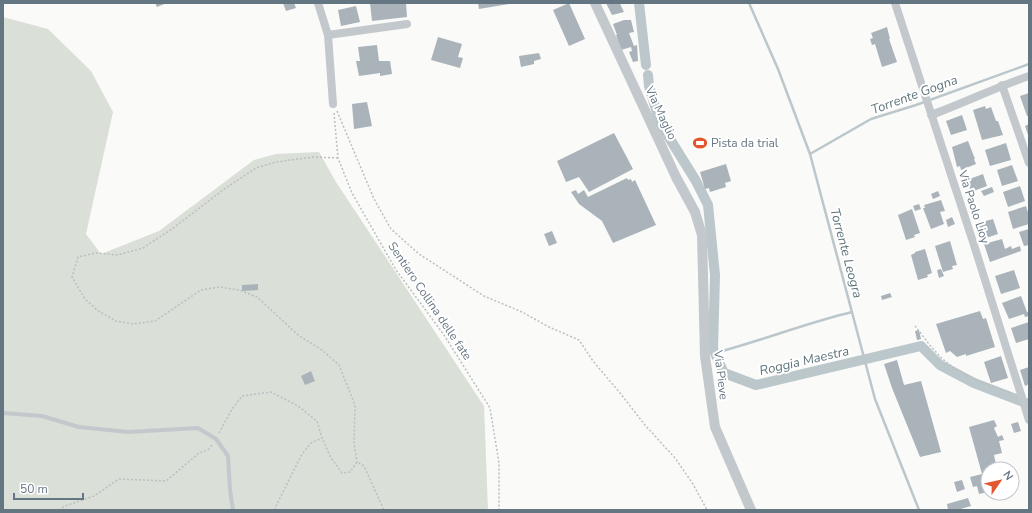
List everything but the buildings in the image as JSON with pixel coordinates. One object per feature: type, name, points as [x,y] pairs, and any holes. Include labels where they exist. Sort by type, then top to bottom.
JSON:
[{"type":"street","points":[[318,3],[328,35],[334,104]]},
{"type":"street","name":"Via Maglio","points":[[595,3],[676,177],[695,212],[702,235]]},
{"type":"street","name":"Via Paolo Lioy","points":[[895,3],[1025,400],[1029,420]]},
{"type":"street","points":[[328,35],[407,24]]},
{"type":"street","points":[[930,111],[960,104],[1002,85],[1029,76]]},
{"type":"street","points":[[1002,85],[1029,163]]},
{"type":"street","name":"Via Pieve","points":[[702,235],[705,356],[716,427],[751,510]]},
{"type":"lane","points":[[3,413],[42,416],[79,427],[128,432],[198,428],[216,439],[228,456],[233,510]]},
{"type":"path","name":"Sentiero Collina delle fate","points":[[334,104],[338,158],[352,193],[396,270],[444,335],[490,408],[500,463],[499,510]]},
{"type":"path","points":[[334,104],[374,199],[391,229],[419,254],[484,296],[522,312],[549,327],[579,340],[593,361],[620,392],[645,426],[675,458],[693,484],[707,510]]},
{"type":"path","points":[[59,510],[65,506],[94,496],[119,479],[166,481],[199,454],[208,450],[216,439],[232,409],[242,396],[271,392],[298,406],[317,421],[322,438],[331,458],[342,473],[350,472],[357,462],[354,443],[355,405],[339,365],[322,350],[298,335],[257,297],[239,290],[219,287],[201,290],[155,321],[133,324],[116,321],[97,310],[85,299],[72,278],[78,257],[96,253],[117,255],[143,248],[172,229],[223,190],[256,168],[276,162],[306,158],[338,158]]},
{"type":"path","points":[[915,326],[937,354],[958,371],[985,384],[1025,400]]},
{"type":"path","points":[[274,510],[302,454],[310,443],[322,438]]},
{"type":"path","points":[[357,462],[364,466],[384,510]]},
{"type":"shaded area","points":[[3,17],[48,29],[91,71],[113,112],[86,234],[101,254],[159,231],[254,160],[276,154],[319,152],[336,182],[484,406],[488,510],[3,510]]},
{"type":"waterway","name":"Roggia Maestra","points":[[639,3],[646,65]]},
{"type":"waterway","name":"Torrente Leogra","points":[[749,3],[778,69],[810,154],[875,399],[919,510]]},
{"type":"waterway","name":"Torrente Gogna","points":[[810,154],[871,119],[916,105],[1029,64]]},
{"type":"waterway","name":"Roggia Maestra","points":[[648,75],[649,86],[660,123],[696,181],[708,205],[715,275],[713,349],[724,373],[756,385],[921,346],[940,365],[974,383],[1021,401]]},
{"type":"waterway","points":[[715,353],[852,312]]},
{"type":"place","name":"Pista da trial","points":[[700,143]]}]
